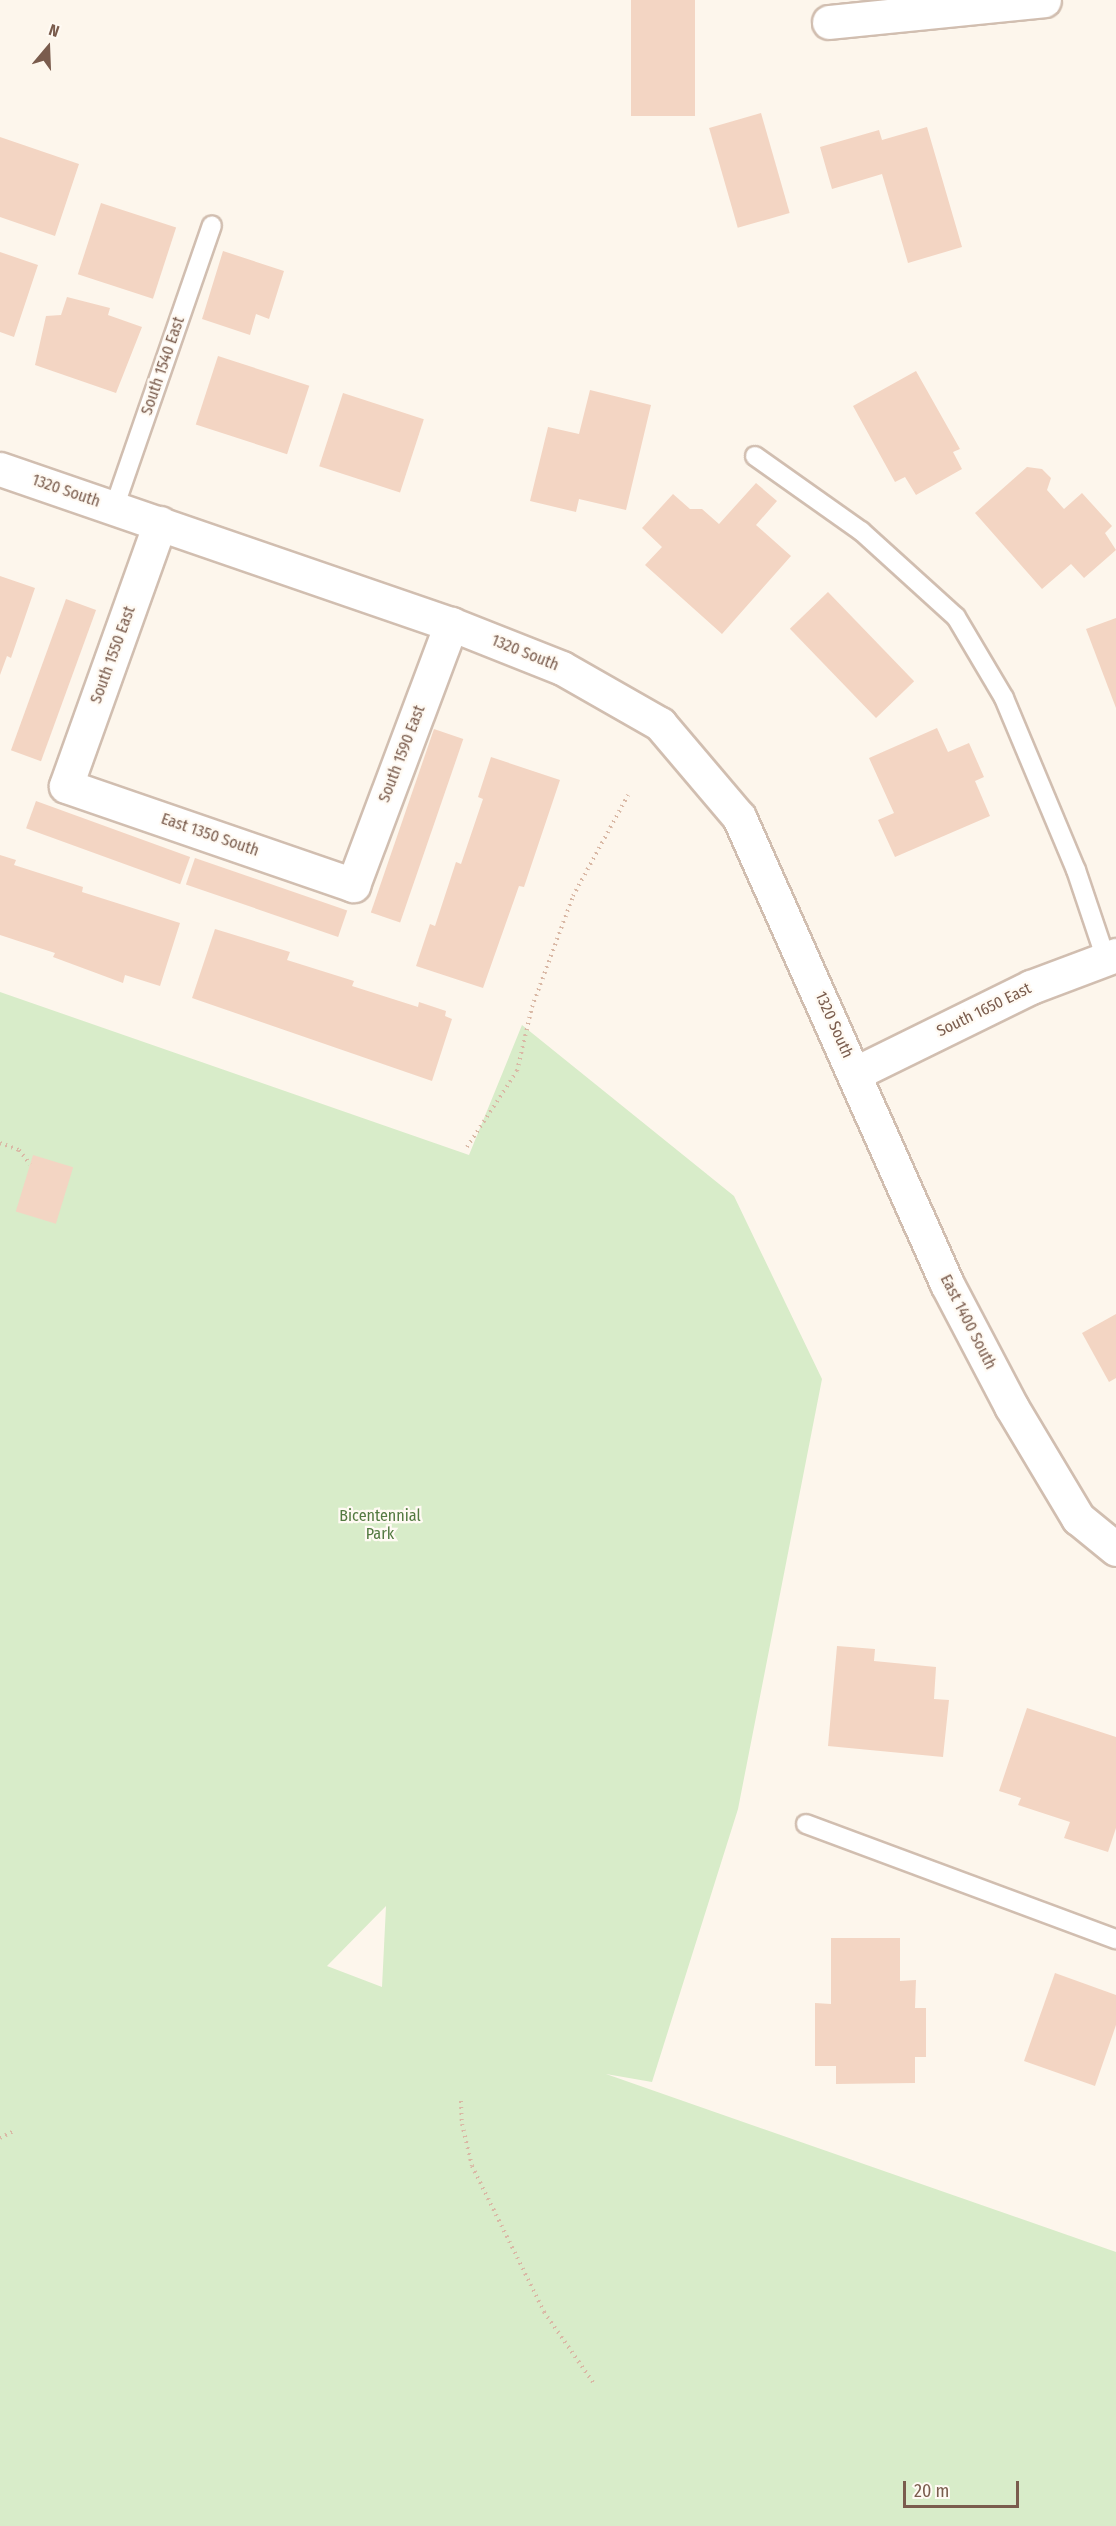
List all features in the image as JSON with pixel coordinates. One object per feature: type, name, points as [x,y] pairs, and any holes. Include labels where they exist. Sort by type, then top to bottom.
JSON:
[{"type":"street","points":[[829,22],[1044,0]]},
{"type":"street","name":"1320 South","points":[[0,469],[451,624],[562,668],[660,724],[740,818],[856,1073]]},
{"type":"street","name":"South 1550 East","points":[[66,786],[160,524]]},
{"type":"street","name":"South 1590 East","points":[[353,885],[451,624]]},
{"type":"street","name":"East 1350 South","points":[[66,786],[353,885]]},
{"type":"street","name":"South 1650 East","points":[[856,1073],[1031,987],[1111,957]]},
{"type":"street","name":"East 1400 South","points":[[856,1073],[947,1284],[1011,1406],[1078,1518],[1116,1549]]},
{"type":"lane","name":"South 1540 East","points":[[114,508],[212,225]]},
{"type":"lane","points":[[755,456],[861,531],[956,617],[1004,698],[1111,957]]},
{"type":"lane","points":[[806,1824],[1116,1939]]},
{"type":"path","points":[[467,1147],[516,1071],[532,1007],[573,896],[628,795]]},
{"type":"path","points":[[0,1143],[19,1150],[30,1164]]},
{"type":"path","points":[[461,2101],[462,2124],[472,2166],[544,2312],[595,2385]]},
{"type":"path","points":[[0,2139],[14,2131]]},
{"type":"green space","name":"Bicentennial Park","points":[[0,992],[469,1155],[522,1025],[734,1196],[822,1379],[738,1809],[652,2082],[606,2074],[1116,2252],[1116,2526],[0,2526]],"holes":[[[386,1906],[382,1987],[327,1966]]]},
{"type":"building","points":[[631,0],[695,0],[695,116],[631,116]]},
{"type":"building","points":[[761,113],[790,213],[738,228],[709,128]]},
{"type":"building","points":[[927,127],[962,247],[908,263],[882,174],[832,189],[820,147],[879,130],[882,140]]},
{"type":"building","points":[[0,137],[79,164],[55,236],[0,217]]},
{"type":"building","points":[[101,203],[176,227],[153,299],[78,274]]},
{"type":"building","points":[[223,251],[284,271],[269,319],[256,314],[250,335],[202,319]]},
{"type":"building","points":[[0,252],[38,265],[14,337],[0,332]]},
{"type":"building","points":[[67,297],[110,308],[108,315],[142,327],[116,393],[35,365],[46,316],[61,315]]},
{"type":"building","points":[[218,356],[309,386],[287,454],[196,424]]},
{"type":"building","points":[[916,371],[960,449],[953,452],[962,469],[916,495],[905,477],[895,482],[853,406]]},
{"type":"building","points":[[590,390],[651,405],[626,510],[579,499],[576,512],[530,501],[548,427],[579,434]]},
{"type":"building","points":[[343,393],[424,419],[400,492],[319,466]]},
{"type":"building","points":[[1027,467],[1042,469],[1051,478],[1047,490],[1064,509],[1082,493],[1112,526],[1105,533],[1116,550],[1084,578],[1071,564],[1042,589],[975,513]]},
{"type":"building","points":[[756,483],[777,501],[756,525],[791,556],[722,634],[645,565],[662,547],[642,528],[673,494],[690,509],[702,509],[719,524]]},
{"type":"building","points":[[0,576],[35,588],[11,658],[7,656],[0,675]]},
{"type":"building","points":[[828,592],[914,681],[876,718],[790,629]]},
{"type":"building","points":[[66,599],[96,610],[41,761],[11,750]]},
{"type":"building","points":[[1116,618],[1116,708],[1086,629]]},
{"type":"building","points":[[937,728],[948,752],[969,743],[984,777],[975,781],[990,816],[895,857],[878,820],[894,813],[869,758]]},
{"type":"building","points":[[434,729],[463,739],[400,923],[371,912]]},
{"type":"building","points":[[491,757],[560,780],[524,887],[519,886],[483,988],[416,966],[430,924],[435,926],[456,862],[461,864],[483,799],[478,797]]},
{"type":"building","points":[[36,801],[190,857],[180,884],[26,828]]},
{"type":"building","points":[[0,855],[16,860],[14,865],[83,887],[82,892],[180,923],[160,986],[125,975],[123,983],[53,957],[55,953],[0,935]]},
{"type":"building","points":[[195,858],[347,910],[338,937],[186,884]]},
{"type":"building","points":[[215,929],[290,952],[287,960],[354,981],[352,986],[418,1007],[419,1002],[446,1011],[445,1016],[452,1019],[432,1081],[192,998]]},
{"type":"building","points":[[33,1155],[73,1167],[56,1224],[16,1211]]},
{"type":"building","points":[[1116,1314],[1116,1378],[1109,1382],[1082,1333]]},
{"type":"building","points":[[837,1646],[875,1649],[874,1661],[936,1667],[934,1699],[949,1700],[943,1757],[828,1746]]},
{"type":"building","points":[[1027,1708],[1116,1737],[1116,1828],[1108,1852],[1064,1838],[1070,1822],[1018,1805],[1021,1798],[999,1791]]},
{"type":"building","points":[[831,1938],[900,1938],[900,1981],[916,1980],[915,2008],[926,2008],[926,2057],[915,2057],[915,2083],[836,2084],[836,2066],[815,2066],[815,2003],[831,2004]]},
{"type":"building","points":[[1055,1973],[1116,1995],[1116,2025],[1095,2086],[1024,2061]]}]
